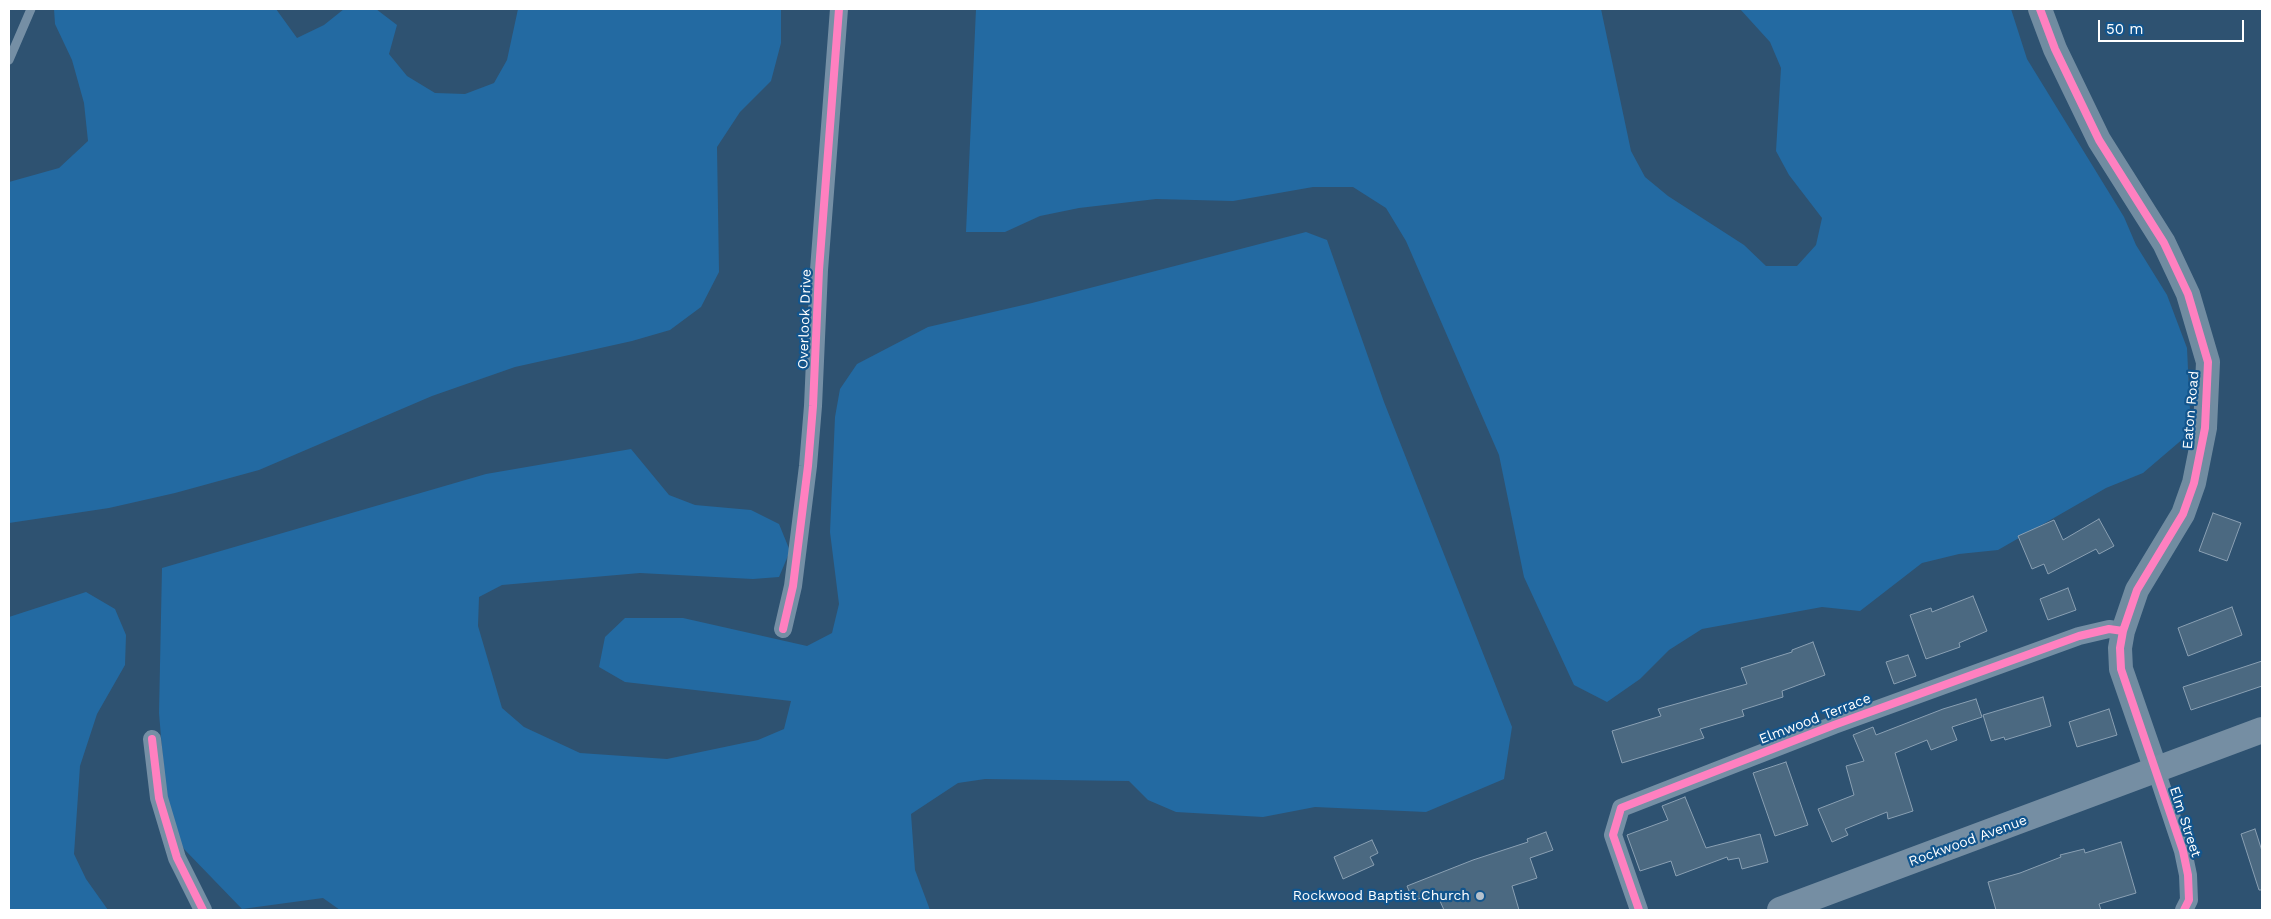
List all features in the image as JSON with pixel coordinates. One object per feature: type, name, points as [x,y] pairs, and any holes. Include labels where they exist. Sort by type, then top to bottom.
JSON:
[{"type":"main road","name":"Rockwood Avenue","points":[[1780,910],[2262,730]]},
{"type":"street","name":"Overlook Drive","points":[[783,629],[793,586],[814,406],[819,270],[839,9]]},
{"type":"street","name":"Eaton Road","points":[[2040,9],[2055,48],[2099,140],[2164,243],[2188,294],[2208,362],[2205,428],[2194,483],[2183,514],[2137,590],[2123,631],[2121,669],[2156,770]]},
{"type":"street","name":"Elmwood Terrace","points":[[1639,910],[1614,835],[1621,808],[1834,725],[2079,636],[2109,629],[2123,631]]},
{"type":"street","points":[[152,739],[159,798],[177,858],[203,910]]},
{"type":"street","name":"Elm Street","points":[[2156,770],[2183,851],[2188,875],[2190,900],[2184,910]]},
{"type":"lane","points":[[9,60],[30,9]]},
{"type":"shaded area","points":[[54,9],[276,9],[297,38],[324,25],[344,9],[376,9],[397,25],[389,54],[407,76],[435,93],[465,94],[494,83],[507,60],[518,9],[781,9],[781,43],[771,81],[740,112],[717,147],[719,272],[701,307],[670,330],[632,341],[515,367],[432,396],[259,470],[175,493],[109,508],[9,523],[9,182],[59,168],[88,141],[84,103],[72,60],[55,24]]},
{"type":"shaded area","points":[[976,9],[1601,9],[1631,151],[1645,177],[1668,196],[1744,245],[1766,266],[1797,266],[1816,245],[1822,218],[1789,175],[1776,151],[1781,68],[1770,42],[1740,9],[2011,9],[2027,59],[2124,217],[2136,245],[2167,295],[2187,348],[2191,432],[2143,473],[2106,488],[1998,550],[1959,554],[1922,563],[1860,611],[1822,607],[1702,629],[1669,650],[1640,679],[1607,702],[1574,685],[1524,577],[1499,455],[1406,241],[1386,208],[1353,187],[1313,187],[1233,201],[1156,199],[1079,208],[1040,216],[1005,232],[966,232]]},
{"type":"shaded area","points":[[1306,232],[1327,240],[1384,402],[1512,727],[1504,779],[1426,812],[1315,807],[1263,817],[1176,812],[1148,800],[1129,781],[985,779],[958,783],[911,814],[915,870],[930,910],[340,910],[323,898],[242,909],[184,849],[171,823],[166,796],[159,713],[162,568],[486,474],[631,449],[669,495],[695,505],[751,510],[779,524],[790,551],[779,577],[753,579],[640,573],[502,585],[479,597],[478,626],[502,708],[524,727],[580,753],[667,759],[758,740],[784,729],[791,701],[625,682],[599,667],[605,637],[625,618],[683,618],[807,646],[832,633],[839,604],[830,532],[835,417],[840,389],[857,364],[928,327],[1032,303]]},
{"type":"shaded area","points":[[86,592],[115,609],[126,635],[125,665],[97,714],[80,766],[74,854],[86,879],[108,910],[9,910],[9,617]]},
{"type":"building","points":[[2213,513],[2241,523],[2227,561],[2199,551]]},
{"type":"building","points":[[2099,519],[2114,546],[2099,554],[2096,549],[2048,574],[2044,564],[2032,569],[2018,536],[2054,520],[2063,540]]},
{"type":"building","points":[[2068,588],[2076,610],[2048,620],[2040,599]]},
{"type":"building","points":[[1973,596],[1987,631],[1959,643],[1960,647],[1926,659],[1910,615],[1931,608],[1932,612]]},
{"type":"building","points":[[2232,607],[2242,635],[2188,656],[2178,628]]},
{"type":"building","points":[[1813,642],[1825,675],[1782,691],[1783,697],[1742,710],[1744,716],[1700,729],[1704,738],[1622,763],[1612,731],[1661,716],[1658,709],[1747,684],[1741,668],[1792,652],[1792,650]]},
{"type":"building","points":[[1908,655],[1916,676],[1894,684],[1886,662]]},
{"type":"building","points":[[2262,661],[2262,686],[2191,710],[2183,687]]},
{"type":"building","points":[[2043,697],[2051,726],[2005,740],[2004,737],[1991,741],[1983,715]]},
{"type":"building","points":[[1976,699],[1982,717],[1952,727],[1957,740],[1931,750],[1927,740],[1895,753],[1913,811],[1888,819],[1887,812],[1845,829],[1848,835],[1832,842],[1818,809],[1854,795],[1846,766],[1864,761],[1853,735],[1873,727],[1876,735],[1943,709]]},
{"type":"building","points":[[2109,709],[2117,735],[2077,747],[2069,722]]},
{"type":"building","points":[[1786,762],[1808,825],[1775,836],[1753,773]]},
{"type":"building","points":[[1685,797],[1706,848],[1760,834],[1768,862],[1742,869],[1739,858],[1728,860],[1727,857],[1676,876],[1671,861],[1640,871],[1627,835],[1668,820],[1662,806]]},
{"type":"building","points":[[2255,829],[2262,851],[2262,890],[2259,890],[2241,834]]},
{"type":"building","points":[[1546,832],[1553,850],[1530,858],[1537,878],[1512,886],[1519,910],[1444,910],[1436,892],[1413,901],[1407,886],[1473,860],[1528,842],[1527,839]]},
{"type":"building","points":[[1372,840],[1378,853],[1370,857],[1374,865],[1343,879],[1334,857]]},
{"type":"building","points":[[2121,842],[2136,893],[2099,904],[2101,910],[1996,910],[1988,882],[2020,873],[2061,857],[2060,855],[2084,849],[2085,853]]},
{"type":"cycle path","points":[[783,629],[793,586],[808,466],[813,406],[819,270],[839,9]]},
{"type":"cycle path","points":[[2040,9],[2055,49],[2099,140],[2164,243],[2188,294],[2208,362],[2205,428],[2194,483],[2183,514],[2137,590],[2123,631],[2120,648],[2121,669],[2183,851],[2188,875],[2189,900],[2184,910]]},
{"type":"cycle path","points":[[1639,910],[1613,835],[1621,808],[1834,725],[2079,636],[2109,629],[2123,631]]},
{"type":"cycle path","points":[[152,739],[159,798],[177,858],[203,910]]},
{"type":"place","name":"Rockwood Baptist Church","points":[[1480,896]]}]
